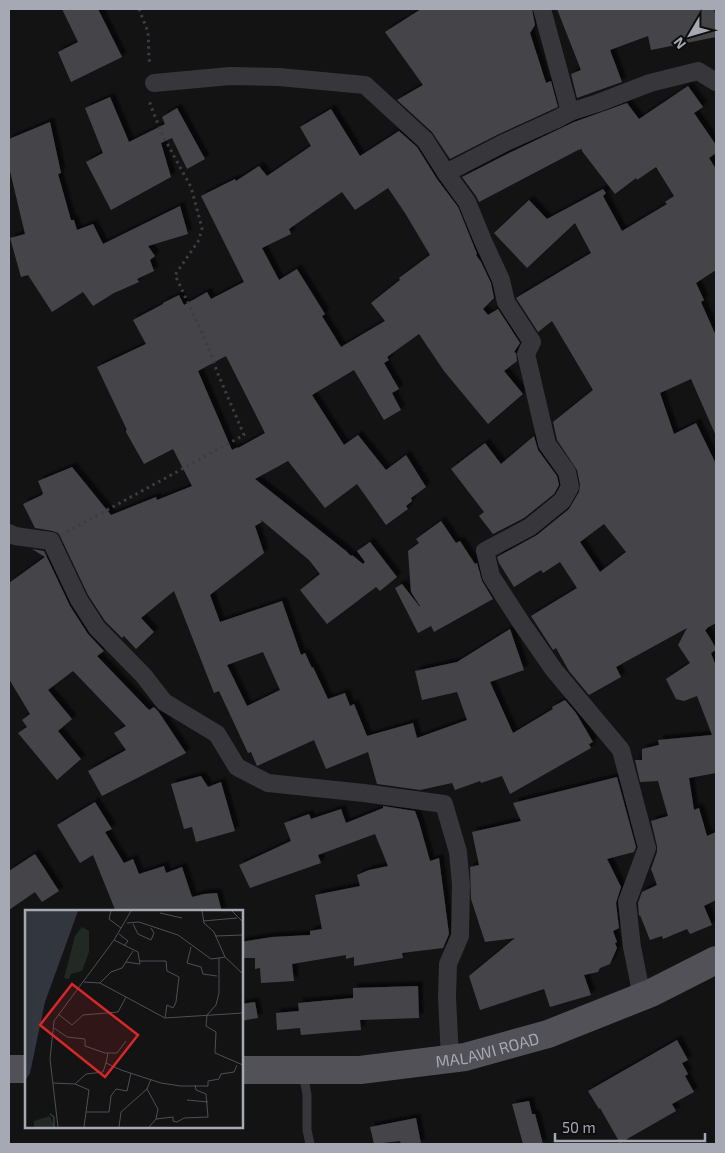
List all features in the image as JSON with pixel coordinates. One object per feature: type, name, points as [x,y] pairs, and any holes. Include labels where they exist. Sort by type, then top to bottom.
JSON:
[{"type":"main road","name":"MALAWI ROAD","points":[[242,1070],[360,1070],[465,1057],[548,1034],[642,997],[716,960]]},
{"type":"main road","points":[[9,1069],[25,1069]]},
{"type":"street","points":[[542,9],[570,112]]},
{"type":"street","points":[[446,173],[570,112],[650,83],[698,71],[716,82]]},
{"type":"street","points":[[154,83],[230,76],[279,77],[365,85],[425,140],[467,202],[502,280],[506,302],[532,342],[526,354],[547,444],[567,472],[570,487],[562,501],[530,527],[485,551],[491,576],[520,621],[554,670],[621,750],[647,848],[627,902],[632,947],[642,997]]},
{"type":"street","points":[[9,533],[16,536],[51,540],[68,580],[97,628],[144,676],[164,702],[217,734],[237,767],[268,783],[364,792],[444,804],[458,852],[460,885],[460,936],[448,964],[447,996],[450,1059]]},
{"type":"lane","points":[[303,1070],[307,1095],[307,1130],[310,1144]]},
{"type":"path","points":[[51,540],[244,435],[206,341],[175,275],[199,240],[202,228],[191,187],[163,136],[150,104],[154,83],[149,58],[148,32],[139,9]]},
{"type":"building","points":[[62,9],[98,9],[122,57],[71,82],[58,52],[78,42]]},
{"type":"building","points":[[421,9],[532,9],[535,25],[530,33],[546,83],[551,81],[558,107],[450,159],[432,132],[397,100],[423,85],[385,32]]},
{"type":"building","points":[[557,9],[714,9],[716,37],[651,50],[648,36],[610,50],[622,82],[577,98],[571,74],[581,70]]},
{"type":"building","points":[[688,86],[703,107],[694,113],[716,145],[716,153],[709,158],[716,169],[716,270],[696,283],[704,300],[701,302],[716,336],[716,436],[691,379],[660,393],[674,434],[696,423],[716,464],[716,623],[705,630],[716,648],[711,653],[716,666],[716,773],[689,778],[694,810],[699,808],[707,836],[716,832],[716,900],[704,906],[712,925],[690,934],[687,929],[663,939],[662,936],[650,940],[639,916],[638,903],[642,892],[657,885],[651,869],[657,852],[657,846],[651,821],[668,816],[658,781],[640,782],[635,760],[642,760],[642,749],[659,745],[658,740],[712,735],[697,696],[684,701],[676,699],[666,679],[690,663],[678,645],[687,628],[616,667],[621,677],[589,695],[569,671],[556,648],[553,650],[531,616],[577,588],[560,562],[543,573],[541,570],[514,587],[499,563],[497,557],[537,535],[569,509],[579,492],[580,485],[577,470],[557,440],[553,422],[593,390],[552,321],[538,332],[516,298],[591,253],[575,223],[527,268],[494,233],[529,200],[547,219],[603,189],[606,193],[603,196],[622,231],[667,204],[665,202],[674,196],[656,167],[637,180],[636,178],[615,194],[582,149],[479,202],[462,177],[574,122],[627,103],[639,119]],"holes":[[[604,524],[626,552],[600,572],[580,542]]]},
{"type":"building","points":[[110,97],[129,142],[165,124],[162,117],[177,108],[205,159],[187,169],[172,138],[161,143],[171,177],[111,210],[86,162],[103,153],[85,108]]},
{"type":"building","points":[[331,109],[360,156],[399,131],[417,147],[437,179],[458,207],[476,255],[491,283],[494,298],[483,309],[488,315],[498,309],[520,343],[514,352],[516,353],[517,361],[504,371],[523,394],[488,424],[444,371],[419,334],[387,357],[389,360],[384,363],[399,389],[392,393],[401,410],[384,420],[354,370],[312,395],[344,445],[358,435],[386,470],[406,455],[426,487],[411,498],[412,501],[406,506],[408,509],[386,525],[357,484],[325,508],[288,461],[255,479],[363,564],[365,562],[357,551],[370,542],[397,577],[380,591],[376,587],[327,624],[300,590],[320,574],[309,560],[260,519],[262,522],[255,526],[264,553],[210,595],[220,622],[282,601],[301,655],[305,653],[328,699],[345,693],[350,706],[354,704],[367,736],[413,723],[417,738],[467,720],[457,692],[422,700],[415,671],[457,662],[510,629],[524,670],[490,682],[513,733],[565,700],[576,713],[593,742],[589,744],[591,748],[510,794],[502,776],[455,790],[452,783],[420,790],[377,784],[368,752],[326,769],[314,740],[257,766],[251,752],[248,753],[219,691],[214,693],[174,591],[141,618],[154,632],[136,649],[124,636],[122,638],[105,621],[88,595],[58,533],[35,528],[23,504],[42,495],[43,493],[38,481],[72,467],[111,515],[156,497],[157,500],[192,486],[173,449],[144,464],[126,432],[127,430],[97,367],[146,344],[133,320],[179,295],[184,305],[207,292],[211,299],[244,282],[201,196],[235,179],[236,181],[259,166],[267,176],[311,146],[300,127]],"holes":[[[388,188],[430,255],[399,278],[400,280],[371,303],[385,321],[341,347],[322,316],[325,314],[297,269],[279,280],[262,248],[291,234],[289,229],[342,192],[355,210]],[[226,356],[265,433],[232,450],[198,371]],[[263,652],[280,690],[247,706],[227,665]]]},
{"type":"building","points":[[50,122],[61,173],[58,174],[71,220],[74,220],[77,230],[93,224],[103,244],[180,206],[188,234],[148,246],[155,256],[150,260],[154,271],[137,279],[139,282],[114,293],[93,306],[83,292],[52,312],[28,275],[21,277],[10,238],[25,234],[9,167],[9,139]]},
{"type":"building","points":[[534,436],[538,450],[557,476],[559,485],[554,494],[524,518],[493,534],[479,516],[484,512],[451,469],[485,443],[501,464]]},
{"type":"building","points":[[441,521],[456,543],[460,541],[475,564],[477,563],[482,581],[493,599],[434,632],[431,626],[418,633],[395,588],[402,584],[420,607],[411,592],[408,551],[419,543],[416,539]]},
{"type":"building","points":[[32,549],[44,551],[70,606],[88,634],[104,651],[97,656],[149,710],[154,707],[158,711],[186,753],[102,796],[88,771],[126,750],[114,733],[126,726],[73,671],[48,690],[72,719],[58,731],[81,759],[57,780],[18,733],[27,727],[22,720],[30,714],[9,679],[9,583],[45,557]]},
{"type":"building","points":[[201,776],[208,787],[221,782],[235,831],[196,842],[192,827],[184,829],[171,784]]},
{"type":"building","points":[[617,777],[636,847],[634,852],[607,859],[621,887],[616,903],[619,928],[613,931],[617,948],[610,964],[600,968],[598,972],[584,975],[591,995],[550,1007],[544,989],[480,1010],[469,976],[515,938],[485,942],[471,899],[470,867],[479,865],[472,832],[521,821],[513,803]]},
{"type":"building","points":[[95,802],[112,829],[105,832],[124,863],[133,859],[139,874],[164,866],[166,873],[182,867],[192,897],[217,893],[221,910],[115,910],[93,855],[80,863],[57,825]]},
{"type":"building","points":[[383,806],[415,811],[430,861],[439,858],[449,934],[443,948],[402,953],[403,958],[354,966],[354,957],[346,959],[346,955],[292,964],[294,981],[261,983],[260,968],[255,969],[255,958],[242,958],[242,942],[272,937],[310,935],[310,931],[322,929],[315,895],[360,886],[357,875],[388,866],[375,834],[318,855],[321,863],[250,888],[239,865],[291,841],[284,823],[309,814],[311,819],[341,809],[346,823],[383,808]]},
{"type":"building","points":[[35,854],[59,891],[42,902],[35,892],[9,910],[9,871]]},
{"type":"building","points":[[418,986],[419,1018],[360,1020],[361,1030],[301,1035],[300,1028],[277,1030],[276,1013],[299,1011],[298,1003],[353,998],[353,988]]},
{"type":"building","points":[[255,1002],[258,1018],[242,1021],[242,1004]]},
{"type":"building","points":[[677,1040],[688,1060],[682,1063],[688,1074],[685,1076],[694,1092],[672,1104],[676,1111],[620,1143],[588,1091]]},
{"type":"building","points":[[529,1101],[532,1114],[535,1114],[543,1144],[523,1144],[512,1104]]},
{"type":"building","points":[[416,1118],[421,1144],[401,1144],[400,1141],[374,1144],[370,1127]]}]
